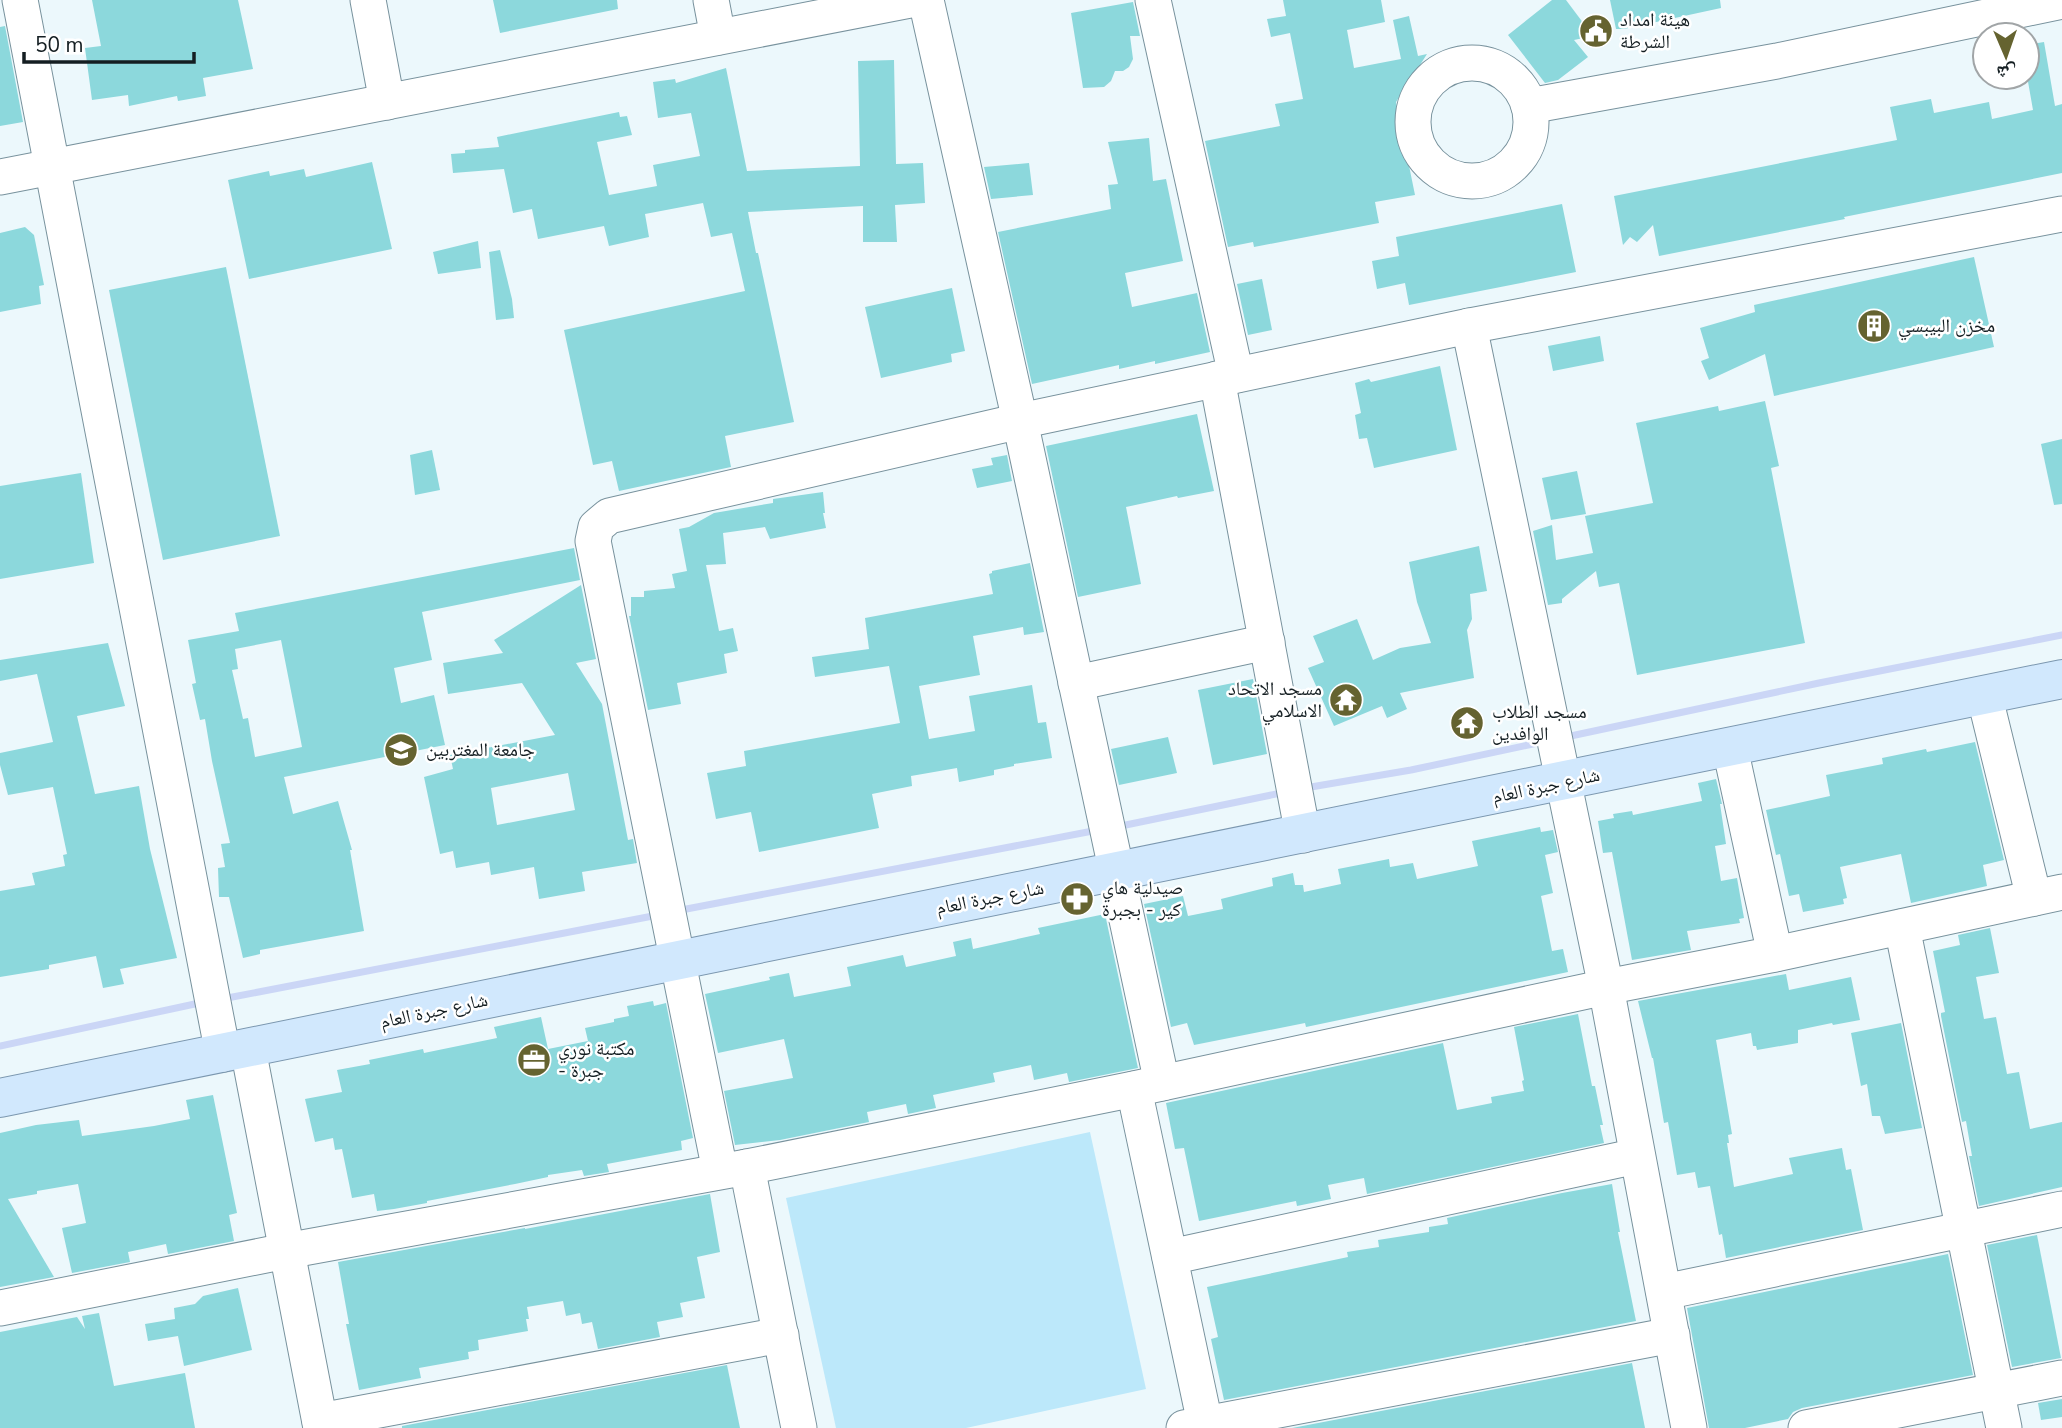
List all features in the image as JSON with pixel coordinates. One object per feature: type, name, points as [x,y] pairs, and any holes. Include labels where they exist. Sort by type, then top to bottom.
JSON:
[{"type":"main road","name":"شارع جبرة العام","points":[[0,1098],[2062,679]]},
{"type":"street","points":[[20,0],[51,167],[235,1052],[286,1251],[321,1424],[781,1335]]},
{"type":"street","points":[[368,0],[387,102]]},
{"type":"street","points":[[711,0],[718,37]]},
{"type":"street","points":[[0,177],[910,0]]},
{"type":"street","points":[[926,0],[1020,421],[1116,873],[1170,1257],[1199,1427],[1672,1335]]},
{"type":"street","points":[[1153,0],[1227,377],[1267,642],[1303,835]]},
{"type":"street","points":[[1529,106],[1777,61],[2062,1]]},
{"type":"street","points":[[799,1428],[781,1335],[677,961],[593,541],[596,527],[609,516],[1020,421],[1469,326],[2062,214]]},
{"type":"street","points":[[1469,326],[1606,987],[1689,1428]]},
{"type":"street","points":[[1076,683],[1267,642]]},
{"type":"street","points":[[0,1308],[286,1251],[734,1169],[1147,1086],[2048,895],[1984,694]]},
{"type":"street","points":[[1730,748],[1775,954]]},
{"type":"street","points":[[1902,927],[2004,1428]]},
{"type":"street","points":[[1170,1257],[1637,1156]]},
{"type":"street","points":[[1664,1292],[2062,1209]]},
{"type":"street","points":[[1806,1428],[2062,1378]]},
{"type":"shaded area","points":[[1090,1132],[1146,1389],[966,1428],[836,1428],[786,1198]]},
{"type":"building","points":[[92,0],[238,0],[253,69],[203,78],[206,96],[178,101],[177,96],[129,106],[128,95],[92,100],[85,48],[101,46]]},
{"type":"building","points":[[493,0],[617,0],[618,9],[500,33]]},
{"type":"building","points":[[1283,0],[1381,0],[1385,22],[1347,30],[1354,68],[1401,59],[1393,20],[1409,16],[1418,56],[1427,54],[1420,65],[1421,69],[1415,72],[1396,102],[1415,195],[1375,202],[1379,223],[1254,247],[1253,242],[1228,247],[1205,141],[1280,126],[1275,104],[1303,99],[1290,33],[1271,37],[1267,19],[1286,16]]},
{"type":"building","points":[[1552,0],[1566,0],[1593,36],[1574,40],[1588,57],[1558,80],[1545,83],[1508,35]]},
{"type":"building","points":[[1610,0],[1720,0],[1721,8],[1616,29]]},
{"type":"building","points":[[1133,2],[1140,36],[1130,36],[1133,59],[1129,67],[1123,71],[1115,71],[1111,81],[1104,87],[1083,88],[1071,13]]},
{"type":"building","points":[[5,26],[23,122],[0,126],[0,27]]},
{"type":"building","points":[[2044,42],[2055,106],[2062,104],[2062,173],[1659,256],[1653,225],[1637,242],[1630,237],[1623,245],[1614,196],[1897,140],[1890,107],[1931,99],[1934,113],[1989,102],[1992,119],[2033,110],[2030,91],[2041,91],[2041,43]]},
{"type":"building","points":[[894,60],[896,164],[923,163],[925,203],[895,205],[897,242],[863,242],[863,206],[748,212],[794,422],[725,436],[731,467],[619,491],[612,461],[593,465],[564,330],[745,291],[732,233],[711,237],[703,203],[645,214],[649,237],[609,246],[604,226],[538,239],[532,209],[513,213],[504,169],[453,173],[451,154],[499,147],[497,137],[619,112],[620,117],[627,116],[632,135],[597,142],[609,195],[657,186],[653,165],[700,156],[691,113],[658,118],[653,82],[675,79],[676,83],[726,68],[747,171],[860,166],[858,61]]},
{"type":"building","points":[[1149,138],[1153,181],[1166,179],[1183,261],[1125,273],[1132,307],[1197,293],[1210,352],[1155,364],[1155,361],[1119,369],[1119,365],[1032,384],[998,232],[1111,209],[1108,185],[1118,184],[1108,142]]},
{"type":"building","points":[[372,162],[392,249],[249,279],[228,180],[269,171],[270,176],[304,169],[306,177]]},
{"type":"building","points":[[1029,163],[1033,195],[991,199],[984,167]]},
{"type":"building","points":[[1562,204],[1576,272],[1409,305],[1405,283],[1377,289],[1372,261],[1399,256],[1396,237]]},
{"type":"building","points":[[25,227],[34,235],[44,285],[39,286],[41,304],[0,312],[0,233]]},
{"type":"building","points":[[478,241],[481,268],[438,274],[433,252]]},
{"type":"building","points":[[500,250],[514,318],[496,320],[489,252]]},
{"type":"building","name":"مخزن البيبسي","points":[[1974,257],[1994,347],[1774,396],[1765,354],[1709,380],[1701,361],[1709,358],[1700,328],[1755,312],[1754,305]]},
{"type":"building","points":[[226,267],[280,536],[163,560],[109,290]]},
{"type":"building","points":[[1262,279],[1272,330],[1248,335],[1237,284]]},
{"type":"building","points":[[952,288],[965,351],[951,354],[952,362],[881,378],[865,307]]},
{"type":"building","points":[[1600,336],[1604,361],[1553,371],[1548,346]]},
{"type":"building","points":[[1440,366],[1457,450],[1374,468],[1367,438],[1359,439],[1355,415],[1361,413],[1355,383],[1369,379],[1371,382]]},
{"type":"building","points":[[1765,401],[1779,466],[1771,468],[1805,643],[1637,675],[1619,583],[1599,587],[1596,571],[1562,599],[1562,603],[1548,605],[1533,531],[1552,525],[1556,560],[1593,553],[1585,516],[1653,503],[1636,423],[1718,406],[1719,411]]},
{"type":"building","points":[[1197,414],[1214,491],[1126,507],[1141,584],[1078,597],[1046,446]]},
{"type":"building","points":[[2062,439],[2062,504],[2054,505],[2041,444]]},
{"type":"building","points":[[432,450],[440,490],[415,495],[410,455]]},
{"type":"building","points":[[1007,455],[1012,481],[977,488],[972,469],[993,465],[991,458]]},
{"type":"building","points":[[1577,471],[1586,514],[1551,520],[1542,478]]},
{"type":"building","points":[[81,473],[94,563],[0,579],[0,486]]},
{"type":"building","points":[[823,492],[826,528],[770,539],[765,527],[723,533],[726,564],[706,565],[719,631],[733,628],[738,651],[724,654],[727,673],[677,683],[681,704],[648,710],[629,616],[631,597],[644,597],[644,591],[675,588],[672,574],[687,571],[679,529],[689,527],[714,513],[773,503],[773,499]]},
{"type":"building","points":[[1479,546],[1487,591],[1470,594],[1472,619],[1467,630],[1474,678],[1400,693],[1407,709],[1387,718],[1382,706],[1334,726],[1308,668],[1324,662],[1313,636],[1357,619],[1373,660],[1400,648],[1431,643],[1417,602],[1409,562]]},
{"type":"building","points":[[574,548],[580,580],[422,612],[432,660],[394,668],[401,703],[434,695],[445,745],[284,777],[293,814],[338,801],[352,850],[364,931],[260,950],[260,954],[243,958],[229,897],[219,897],[218,868],[225,867],[221,844],[230,843],[205,719],[200,720],[192,684],[196,683],[188,640],[239,631],[235,613]],"holes":[[[281,640],[302,747],[255,757],[248,718],[243,719],[232,670],[238,669],[235,649]]]},
{"type":"building","points":[[1030,563],[1044,632],[1024,635],[1023,627],[973,636],[980,675],[919,686],[929,739],[975,731],[969,696],[1032,685],[1038,723],[1046,722],[1052,758],[1014,764],[994,770],[994,775],[959,782],[957,768],[911,776],[912,786],[872,794],[879,828],[759,852],[751,812],[716,819],[707,773],[746,766],[744,751],[900,723],[889,666],[815,677],[812,657],[869,649],[865,618],[993,594],[989,574],[992,571]]},
{"type":"building","points":[[581,585],[596,659],[576,663],[602,704],[628,840],[633,839],[637,863],[582,872],[585,891],[539,899],[534,867],[491,875],[489,862],[456,868],[453,851],[440,854],[424,777],[453,769],[450,755],[555,735],[522,683],[448,694],[443,663],[503,653],[494,640]],"holes":[[[568,773],[575,810],[497,825],[491,788]]]},
{"type":"building","points":[[108,643],[125,706],[77,716],[95,794],[139,786],[150,849],[177,958],[120,969],[124,984],[103,988],[96,956],[49,965],[49,969],[0,977],[0,891],[35,885],[32,873],[65,866],[63,855],[67,854],[53,787],[8,795],[0,765],[0,753],[53,742],[37,674],[0,681],[0,660]]},
{"type":"building","points":[[1253,679],[1267,754],[1213,765],[1198,690]]},
{"type":"building","points":[[1168,737],[1177,773],[1119,785],[1111,749]]},
{"type":"building","points":[[1975,742],[2004,860],[1983,865],[1987,886],[1911,903],[1901,854],[1840,867],[1847,898],[1843,899],[1844,904],[1803,912],[1799,894],[1789,896],[1780,854],[1776,855],[1766,810],[1830,796],[1826,775],[1883,764],[1882,758]]},
{"type":"building","points":[[1716,779],[1722,804],[1726,844],[1715,846],[1721,881],[1737,878],[1744,918],[1739,919],[1740,923],[1687,931],[1691,950],[1632,960],[1612,852],[1603,853],[1598,821],[1614,818],[1613,814],[1632,811],[1633,815],[1702,801],[1698,783]]},
{"type":"building","points":[[1540,827],[1541,832],[1553,830],[1558,852],[1545,855],[1553,893],[1541,896],[1552,951],[1563,949],[1568,972],[1306,1027],[1305,1023],[1194,1045],[1187,1023],[1171,1027],[1144,904],[1183,896],[1188,916],[1223,909],[1221,899],[1273,886],[1272,878],[1293,873],[1295,885],[1303,885],[1304,892],[1341,884],[1338,869],[1389,859],[1390,867],[1413,863],[1417,879],[1478,866],[1472,841]]},
{"type":"building","points":[[1105,914],[1138,1068],[1069,1082],[1067,1073],[1034,1080],[1031,1065],[993,1073],[995,1082],[933,1095],[936,1108],[908,1114],[906,1104],[867,1112],[869,1122],[780,1140],[735,1145],[724,1091],[793,1078],[784,1039],[718,1053],[705,994],[770,980],[769,977],[789,973],[794,997],[851,986],[847,967],[903,955],[906,967],[956,956],[953,942],[971,938],[973,949],[1040,934],[1038,928]]},
{"type":"building","points":[[1990,928],[1999,973],[1976,977],[1984,1019],[1996,1017],[2007,1074],[2019,1072],[2030,1129],[2062,1122],[2062,1187],[1979,1206],[1969,1156],[1972,1156],[1966,1121],[1962,1122],[1941,1016],[1941,1013],[1945,1012],[1933,951],[1960,945],[1958,935]]},
{"type":"building","points":[[1786,974],[1789,990],[1851,977],[1860,1020],[1798,1030],[1798,1043],[1757,1050],[1756,1046],[1753,1046],[1751,1033],[1716,1040],[1732,1134],[1728,1135],[1727,1143],[1734,1187],[1793,1174],[1789,1158],[1842,1148],[1846,1170],[1851,1169],[1863,1230],[1726,1258],[1710,1186],[1698,1188],[1695,1172],[1677,1175],[1668,1122],[1664,1123],[1653,1058],[1638,1001]]},
{"type":"building","points":[[653,1001],[654,1006],[666,1003],[693,1138],[681,1141],[682,1150],[607,1164],[609,1172],[584,1176],[582,1170],[548,1175],[427,1203],[377,1211],[374,1194],[352,1198],[342,1149],[335,1150],[333,1138],[315,1142],[305,1099],[342,1092],[337,1070],[370,1064],[369,1060],[423,1049],[424,1053],[497,1038],[494,1027],[541,1017],[548,1049],[588,1041],[585,1028],[614,1022],[614,1019],[629,1016],[627,1006]]},
{"type":"building","points":[[1578,1014],[1592,1086],[1595,1086],[1603,1125],[1600,1125],[1604,1143],[1367,1194],[1364,1178],[1328,1185],[1331,1199],[1297,1206],[1296,1201],[1199,1221],[1184,1148],[1175,1149],[1166,1103],[1443,1043],[1457,1110],[1492,1103],[1491,1097],[1524,1091],[1514,1027]]},
{"type":"building","points":[[1901,1023],[1922,1128],[1885,1134],[1880,1116],[1872,1116],[1867,1084],[1861,1086],[1851,1033]]},
{"type":"building","points":[[213,1095],[237,1213],[229,1215],[234,1241],[168,1254],[166,1244],[128,1252],[130,1262],[72,1273],[62,1228],[86,1223],[78,1184],[37,1191],[37,1194],[8,1199],[54,1277],[0,1287],[0,1133],[79,1120],[82,1136],[154,1126],[190,1119],[186,1100]]},
{"type":"building","points":[[1612,1184],[1618,1232],[1636,1321],[1224,1400],[1211,1339],[1218,1337],[1207,1287],[1348,1257],[1347,1252],[1379,1247],[1378,1240],[1429,1232],[1429,1227],[1448,1224],[1447,1218]]},
{"type":"building","points":[[710,1194],[720,1252],[697,1257],[705,1298],[680,1303],[683,1317],[657,1322],[660,1337],[598,1349],[592,1322],[582,1324],[580,1313],[566,1316],[563,1301],[527,1307],[528,1331],[478,1340],[479,1350],[468,1352],[469,1359],[419,1368],[421,1378],[359,1390],[346,1324],[349,1324],[338,1262]]},
{"type":"building","points":[[2037,1235],[2061,1358],[2012,1367],[1987,1245]]},
{"type":"building","points":[[1948,1254],[1973,1375],[1802,1408],[1793,1412],[1788,1419],[1745,1428],[1709,1428],[1687,1308]]},
{"type":"building","points":[[238,1288],[252,1350],[184,1366],[178,1336],[148,1341],[145,1324],[175,1319],[174,1308],[195,1304],[203,1296]]},
{"type":"building","points":[[99,1313],[114,1386],[185,1373],[195,1428],[0,1428],[0,1332],[77,1317],[85,1329],[82,1316]]},
{"type":"building","points":[[1632,1363],[1645,1428],[1292,1428]]},
{"type":"building","points":[[727,1365],[740,1428],[402,1428],[402,1426]]},
{"type":"building","points":[[2062,1399],[2062,1417],[2041,1420],[2038,1403]]},
{"type":"waterway","points":[[1566,737],[2062,635]]},
{"type":"waterway","points":[[1305,788],[1411,770],[1547,741]]},
{"type":"waterway","points":[[1116,827],[1286,792]]},
{"type":"waterway","points":[[676,911],[1098,830]]},
{"type":"waterway","points":[[222,999],[658,915]]},
{"type":"waterway","points":[[0,1046],[204,1002]]},
{"type":"place","name":"هيئة امداد الشرطة","points":[[1596,31]]},
{"type":"place","name":"مخزن البيبسي","points":[[1874,326]]},
{"type":"place","name":"مسجد الاتحاد الاسلامي","points":[[1346,700]]},
{"type":"place","name":"مسجد الطلاب الوافدين","points":[[1467,723]]},
{"type":"place","name":"جامعة المغتربين","points":[[401,750]]},
{"type":"place","name":"صيدلية هاي كير - بجبرة","points":[[1077,899]]},
{"type":"place","name":"مكتبة نوري - جبرة","points":[[534,1060]]}]
